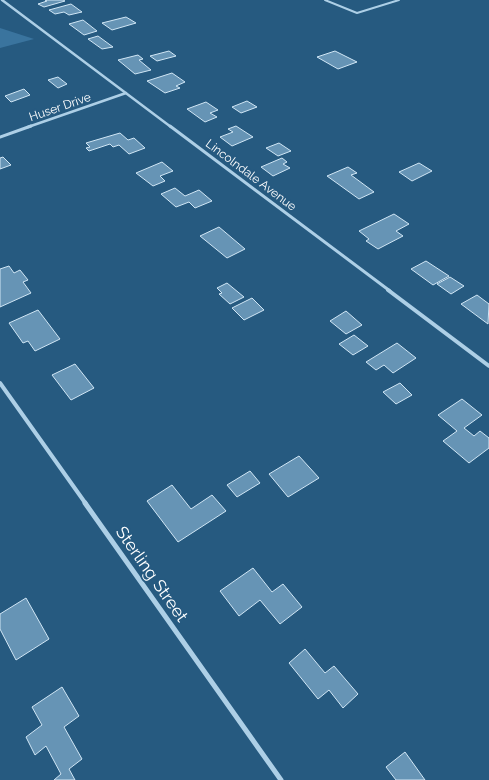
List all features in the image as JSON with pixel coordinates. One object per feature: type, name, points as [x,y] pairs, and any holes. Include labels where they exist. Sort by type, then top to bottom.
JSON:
[{"type":"street","name":"Lincolndale Avenue","points":[[2,0],[489,366]]},
{"type":"street","name":"Huser Drive","points":[[0,137],[126,93]]},
{"type":"street","name":"Sterling Street","points":[[0,383],[281,780]]},
{"type":"lane","points":[[325,0],[357,13],[400,0]]},
{"type":"shaded area","points":[[0,28],[34,39],[0,48]]},
{"type":"building","points":[[45,0],[65,1],[44,7],[38,4],[47,1]]},
{"type":"building","points":[[71,4],[82,12],[69,15],[64,12],[55,14],[49,10]]},
{"type":"building","points":[[126,17],[136,23],[112,30],[102,23]]},
{"type":"building","points":[[83,20],[97,31],[84,35],[69,24]]},
{"type":"building","points":[[98,36],[113,47],[102,49],[88,39]]},
{"type":"building","points":[[169,51],[176,56],[157,61],[150,56]]},
{"type":"building","points":[[335,51],[357,62],[338,69],[317,57]]},
{"type":"building","points":[[138,55],[143,59],[139,60],[151,70],[135,74],[118,60]]},
{"type":"building","points":[[172,73],[185,82],[176,86],[180,88],[165,93],[147,81]]},
{"type":"building","points":[[58,77],[67,84],[58,88],[48,80]]},
{"type":"building","points":[[24,89],[30,95],[11,102],[5,96]]},
{"type":"building","points":[[247,101],[257,107],[241,113],[232,107]]},
{"type":"building","points":[[206,102],[218,110],[210,113],[217,117],[205,122],[187,109]]},
{"type":"building","points":[[236,126],[253,137],[232,146],[220,137],[233,132],[228,129]]},
{"type":"building","points":[[120,133],[128,140],[134,138],[145,148],[129,154],[119,145],[113,147],[110,144],[89,151],[86,148],[90,147],[86,143]]},
{"type":"building","points":[[279,143],[291,151],[278,156],[266,148]]},
{"type":"building","points":[[3,157],[11,165],[0,169],[0,158]]},
{"type":"building","points":[[282,158],[287,162],[283,164],[290,168],[273,176],[261,167]]},
{"type":"building","points":[[162,162],[173,171],[160,176],[165,181],[153,186],[136,173]]},
{"type":"building","points":[[419,163],[432,171],[412,181],[399,172]]},
{"type":"building","points":[[348,167],[357,173],[351,175],[374,192],[359,199],[327,176]]},
{"type":"building","points":[[175,188],[185,196],[199,190],[212,201],[195,208],[189,202],[176,207],[161,194]]},
{"type":"building","points":[[394,214],[409,224],[396,231],[403,236],[378,249],[366,241],[369,239],[359,231]]},
{"type":"building","points":[[219,227],[245,249],[227,258],[200,236]]},
{"type":"building","points":[[426,261],[449,276],[433,285],[411,269]]},
{"type":"building","points":[[9,266],[14,273],[20,270],[28,280],[23,282],[31,293],[0,307],[0,269]]},
{"type":"building","points":[[450,277],[464,286],[451,294],[437,284]]},
{"type":"building","points":[[227,283],[244,297],[230,304],[219,294],[222,293],[217,288]]},
{"type":"building","points":[[477,295],[489,304],[488,324],[461,304]]},
{"type":"building","points":[[252,298],[264,310],[244,320],[232,308]]},
{"type":"building","points":[[38,310],[60,339],[35,351],[28,341],[23,343],[9,323]]},
{"type":"building","points":[[346,311],[362,325],[346,334],[330,321]]},
{"type":"building","points":[[354,335],[368,346],[353,355],[339,344]]},
{"type":"building","points":[[397,343],[416,358],[393,373],[384,365],[376,370],[366,362]]},
{"type":"building","points":[[75,364],[94,388],[71,400],[52,375]]},
{"type":"building","points":[[400,383],[412,395],[396,404],[383,392]]},
{"type":"building","points":[[462,399],[482,415],[464,428],[474,436],[480,431],[489,438],[489,448],[469,463],[443,441],[457,431],[438,415]]},
{"type":"building","points":[[299,456],[319,478],[288,497],[269,474]]},
{"type":"building","points":[[250,471],[260,483],[237,497],[227,485]]},
{"type":"building","points":[[172,485],[191,509],[212,495],[226,511],[178,542],[147,501]]},
{"type":"building","points":[[253,568],[272,592],[283,584],[302,607],[280,624],[260,600],[239,616],[220,591]]},
{"type":"building","points":[[26,598],[49,639],[16,660],[0,629],[0,614]]},
{"type":"building","points":[[305,649],[325,673],[334,666],[358,694],[343,708],[329,690],[318,699],[289,663]]},
{"type":"building","points":[[62,687],[79,716],[64,727],[82,759],[69,769],[75,780],[54,780],[61,774],[46,746],[35,755],[26,737],[42,725],[32,707]]},
{"type":"building","points":[[405,752],[425,780],[396,780],[386,767]]}]
